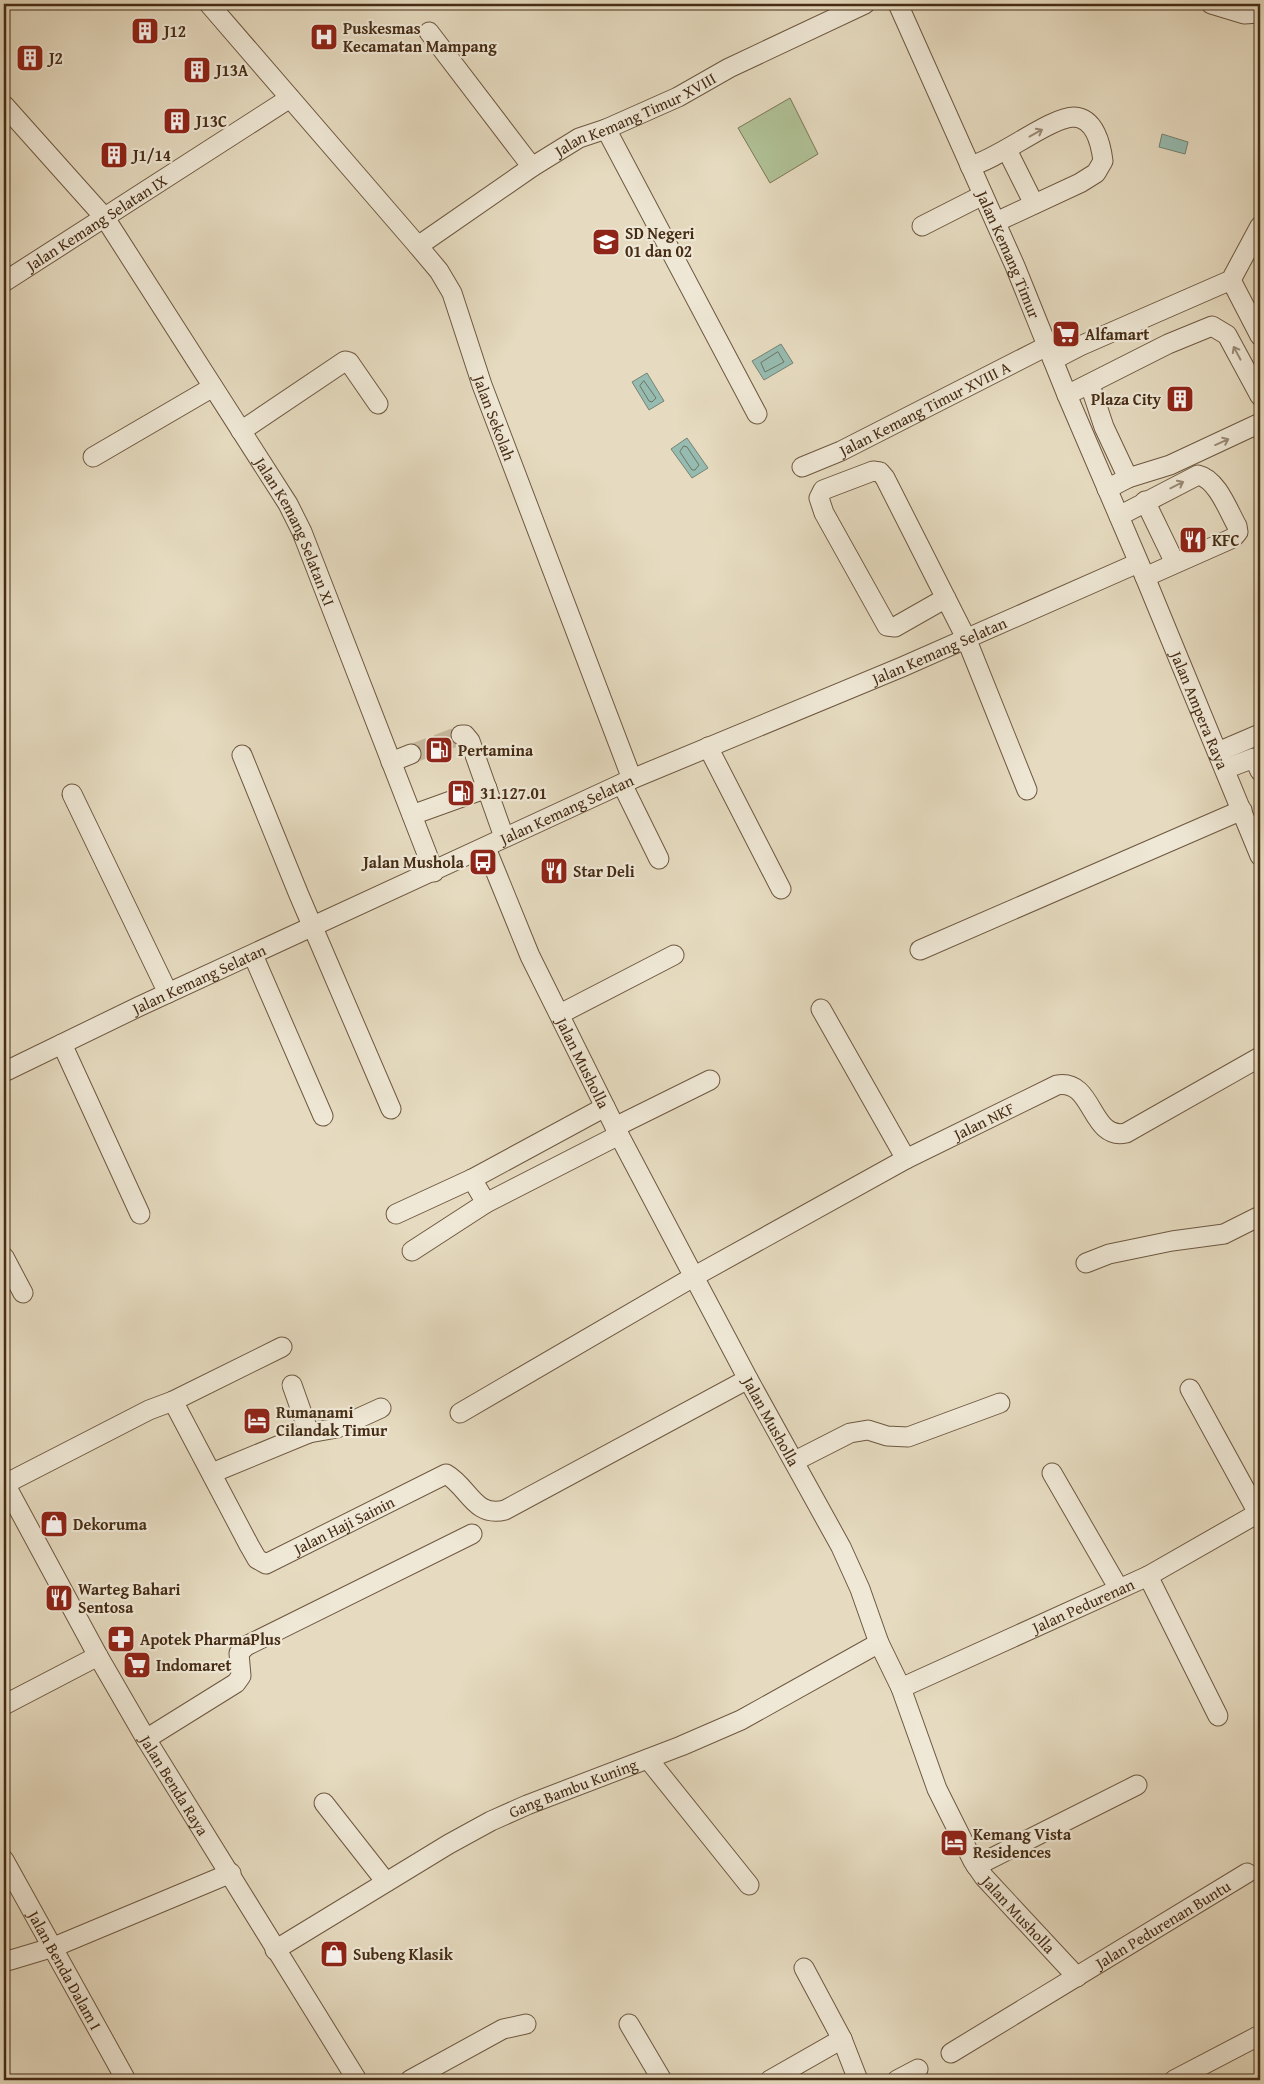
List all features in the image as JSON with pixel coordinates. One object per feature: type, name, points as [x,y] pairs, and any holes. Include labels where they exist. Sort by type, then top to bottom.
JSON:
[{"type":"street","name":"Jalan Kemang Timur XVIII","points":[[418,246],[532,167],[579,138],[606,129],[678,97],[729,68],[865,4]]},
{"type":"street","name":"Jalan Kemang Timur","points":[[898,4],[996,222],[1066,395],[1142,570]]},
{"type":"street","points":[[1212,4],[1244,14],[1260,13]]},
{"type":"street","name":"Jalan Sekolah","points":[[218,7],[290,98],[439,271],[452,293],[482,385],[627,782],[659,859]]},
{"type":"street","points":[[429,32],[532,167]]},
{"type":"street","name":"Jalan Kemang Selatan IX","points":[[4,282],[290,98]]},
{"type":"street","name":"Jalan Kemang Selatan XI","points":[[4,105],[105,218],[288,504],[302,532],[434,872]]},
{"type":"street","points":[[970,166],[1007,150],[1054,123],[1074,117],[1085,122],[1097,133],[1102,147],[1103,161],[1096,173],[1060,194],[996,222]]},
{"type":"street","points":[[606,129],[757,414]]},
{"type":"street","points":[[1007,150],[1034,204]]},
{"type":"street","points":[[922,226],[983,195]]},
{"type":"street","points":[[1260,226],[1231,280],[1260,336]]},
{"type":"street","name":"Jalan Kemang Timur XVIII A","points":[[802,467],[841,451],[1050,353],[1073,349],[1231,280]]},
{"type":"street","points":[[1066,395],[1090,385],[1168,344],[1212,326],[1227,335],[1260,396]]},
{"type":"street","points":[[241,431],[345,361],[349,362],[378,404]]},
{"type":"street","points":[[1090,385],[1104,427],[1128,478]]},
{"type":"street","points":[[92,458],[213,387]]},
{"type":"street","points":[[1107,488],[1128,478],[1156,470],[1260,423]]},
{"type":"street","points":[[946,598],[895,626],[888,626],[824,513],[819,498],[823,490],[873,471],[880,472],[946,598],[966,638],[1027,790]]},
{"type":"street","name":"Jalan Kemang Selatan","points":[[4,1072],[168,993],[313,928],[486,848],[504,837],[627,782],[902,667],[966,638],[1142,570],[1175,563],[1233,538],[1238,532],[1237,526],[1207,477],[1198,474],[1118,516]]},
{"type":"street","points":[[1145,501],[1175,563]]},
{"type":"street","name":"Jalan Ampera Raya","points":[[1142,570],[1222,761],[1249,813],[1260,856]]},
{"type":"street","points":[[461,734],[470,740],[504,837]]},
{"type":"street","points":[[1222,761],[1260,734]]},
{"type":"street","points":[[708,747],[781,889]]},
{"type":"street","points":[[391,762],[411,754]]},
{"type":"street","points":[[242,755],[391,1110]]},
{"type":"street","points":[[1222,761],[1254,758],[1260,771]]},
{"type":"street","points":[[412,815],[487,788]]},
{"type":"street","points":[[72,794],[168,993]]},
{"type":"street","points":[[920,950],[1249,813]]},
{"type":"street","name":"Jalan Musholla","points":[[486,848],[530,956],[605,1108],[748,1379],[795,1460],[841,1546],[860,1589],[879,1643],[901,1688],[937,1789],[976,1866],[1077,1977]]},
{"type":"street","points":[[253,955],[323,1116]]},
{"type":"street","points":[[560,1014],[674,955]]},
{"type":"street","points":[[821,1009],[906,1159]]},
{"type":"street","points":[[62,1044],[140,1214]]},
{"type":"street","name":"Jalan NKF","points":[[460,1413],[695,1276],[906,1159],[1063,1084],[1074,1087],[1081,1093],[1109,1132],[1120,1134],[1126,1133],[1260,1057]]},
{"type":"street","points":[[412,1251],[486,1203],[710,1080]]},
{"type":"street","points":[[396,1214],[472,1179],[605,1108]]},
{"type":"street","points":[[472,1179],[486,1203]]},
{"type":"street","points":[[1086,1262],[1109,1254],[1172,1240],[1224,1234],[1260,1216]]},
{"type":"street","points":[[4,1257],[23,1293]]},
{"type":"street","points":[[4,1483],[149,1410],[173,1401],[282,1347]]},
{"type":"street","name":"Jalan Haji Sainin","points":[[173,1401],[254,1555],[261,1563],[266,1564],[446,1474],[483,1509],[496,1512],[505,1510],[748,1379]]},
{"type":"street","points":[[292,1385],[309,1433]]},
{"type":"street","points":[[1190,1389],[1259,1513]]},
{"type":"street","points":[[795,1460],[850,1433],[868,1430],[887,1436],[908,1437],[1000,1402]]},
{"type":"street","points":[[212,1473],[309,1433],[329,1431],[381,1408]]},
{"type":"street","points":[[1052,1473],[1119,1589]]},
{"type":"street","name":"Jalan Benda Raya","points":[[4,1483],[98,1656],[146,1739],[231,1873],[275,1950],[357,2080]]},
{"type":"street","name":"Jalan Pedurenan","points":[[901,1688],[1148,1576],[1259,1513]]},
{"type":"street","points":[[146,1739],[236,1684],[241,1676],[239,1653],[246,1646],[472,1534]]},
{"type":"street","points":[[1148,1576],[1218,1716]]},
{"type":"street","name":"Gang Bambu Kuning","points":[[275,1950],[449,1844],[527,1804],[648,1758],[762,1710],[879,1643]]},
{"type":"street","points":[[4,1705],[98,1656]]},
{"type":"street","points":[[648,1758],[749,1885]]},
{"type":"street","points":[[976,1866],[1137,1785]]},
{"type":"street","points":[[324,1803],[386,1882]]},
{"type":"street","name":"Jalan Benda Dalam I","points":[[4,1860],[54,1947],[126,2080]]},
{"type":"street","points":[[4,1962],[54,1947],[231,1873]]},
{"type":"street","name":"Jalan Pedurenan Buntu","points":[[951,2053],[1247,1873]]},
{"type":"street","points":[[804,1968],[842,2039],[858,2080]]},
{"type":"street","points":[[410,2080],[503,2029],[526,2024]]},
{"type":"street","points":[[629,2024],[662,2080]]},
{"type":"street","points":[[1174,2080],[1260,2036]]},
{"type":"street","points":[[770,2080],[842,2039]]},
{"type":"street","points":[[897,2080],[918,2069]]},
{"type":"green space","points":[[790,98],[818,154],[770,183],[738,128]]},
{"type":"water","points":[[1162,134],[1188,142],[1185,154],[1159,147]]},
{"type":"water","points":[[781,344],[793,363],[764,380],[752,361]]},
{"type":"water","points":[[647,373],[664,401],[649,410],[632,382]]},
{"type":"water","points":[[687,438],[708,468],[692,478],[671,449]]},
{"type":"tunnel","points":[[411,754],[461,735]]},
{"type":"place","name":"J12","points":[[145,31]]},
{"type":"place","name":"Puskesmas Kecamatan Mampang","points":[[324,37]]},
{"type":"place","name":"J2","points":[[30,58]]},
{"type":"place","name":"J13A","points":[[197,70]]},
{"type":"place","name":"J13C","points":[[177,121]]},
{"type":"place","name":"J1/14","points":[[114,155]]},
{"type":"place","name":"SD Negeri 01 dan 02","points":[[606,242]]},
{"type":"place","name":"Alfamart","points":[[1066,334]]},
{"type":"place","name":"Plaza City","points":[[1180,399]]},
{"type":"place","name":"KFC","points":[[1193,540]]},
{"type":"place","name":"Pertamina","points":[[439,750]]},
{"type":"place","name":"31.127.01","points":[[461,793]]},
{"type":"place","name":"Jalan Mushola","points":[[483,862]]},
{"type":"place","name":"Star Deli","points":[[554,871]]},
{"type":"place","name":"Rumanami Cilandak Timur","points":[[257,1421]]},
{"type":"place","name":"Dekoruma","points":[[54,1524]]},
{"type":"place","name":"Warteg Bahari Sentosa","points":[[59,1598]]},
{"type":"place","name":"Apotek PharmaPlus","points":[[121,1639]]},
{"type":"place","name":"Indomaret","points":[[137,1665]]},
{"type":"place","name":"Kemang Vista Residences","points":[[954,1843]]},
{"type":"place","name":"Subeng Klasik","points":[[334,1954]]}]
